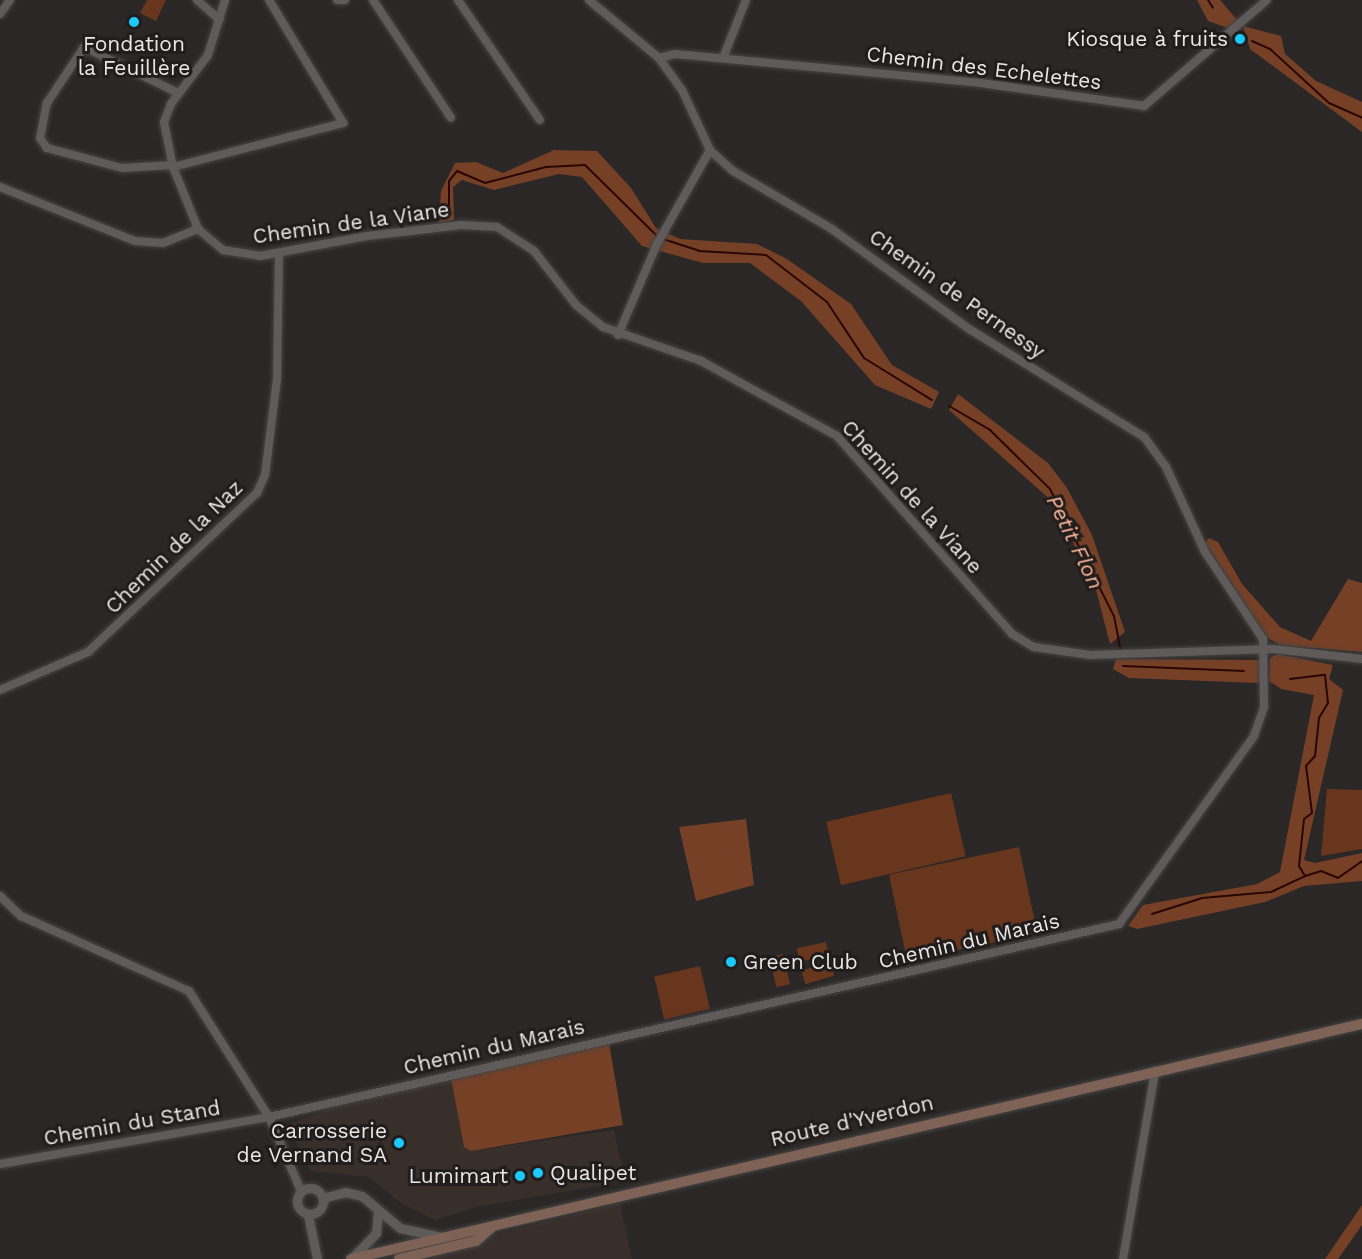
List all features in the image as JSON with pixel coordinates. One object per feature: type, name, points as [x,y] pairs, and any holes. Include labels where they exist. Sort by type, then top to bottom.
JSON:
[{"type":"main road","name":"Route d'Yverdon","points":[[351,1259],[1362,1024]]},
{"type":"main road","points":[[399,1259],[476,1241],[493,1226]]},
{"type":"street","points":[[0,14],[10,0]]},
{"type":"street","points":[[197,0],[220,20]]},
{"type":"street","points":[[0,187],[135,241],[163,243],[198,229],[173,166],[164,122],[178,93],[208,55],[225,0]]},
{"type":"street","points":[[178,93],[84,47],[47,103],[40,138],[47,148],[122,168],[173,166],[343,123],[269,0]]},
{"type":"street","points":[[337,0],[345,0]]},
{"type":"street","points":[[373,0],[451,118]]},
{"type":"street","points":[[458,0],[540,120]]},
{"type":"street","name":"Chemin de Pernessy","points":[[589,0],[659,57],[682,90],[710,150],[733,171],[832,229],[969,329],[1144,437],[1266,651]]},
{"type":"street","points":[[723,58],[746,0]]},
{"type":"street","name":"Chemin des Echelettes","points":[[659,57],[723,58],[981,82],[1144,106],[1267,0]]},
{"type":"street","points":[[618,335],[657,244],[710,150]]},
{"type":"street","name":"Chemin de la Viane","points":[[198,229],[230,253],[279,254],[368,236],[461,225],[497,228],[534,250],[576,306],[618,335],[701,361],[837,436],[1012,634],[1034,648],[1090,655],[1266,651],[1362,659]]},
{"type":"street","name":"Chemin de la Naz","points":[[0,690],[70,664],[129,618],[257,493],[265,475],[277,379],[279,254]]},
{"type":"street","name":"Chemin du Marais","points":[[269,1117],[1119,924],[1254,736],[1264,707],[1266,651]]},
{"type":"street","points":[[0,896],[21,916],[189,991],[269,1117],[301,1191],[298,1207],[308,1215],[316,1255]]},
{"type":"street","points":[[1123,1259],[1155,1071]]},
{"type":"street","name":"Chemin du Stand","points":[[0,1164],[269,1117]]},
{"type":"street","points":[[301,1191],[314,1189],[323,1198]]},
{"type":"street","points":[[323,1198],[352,1193],[406,1230],[444,1237]]},
{"type":"street","points":[[308,1215],[320,1210],[323,1198]]},
{"type":"street","points":[[351,1259],[376,1233],[378,1212]]},
{"type":"shaded area","points":[[147,0],[166,0],[156,21],[140,13]]},
{"type":"shaded area","points":[[1197,0],[1220,0],[1239,22],[1231,29],[1208,21]]},
{"type":"shaded area","points":[[1243,26],[1281,36],[1285,54],[1316,81],[1362,102],[1362,132],[1250,49]]},
{"type":"shaded area","points":[[554,150],[597,151],[631,188],[656,228],[680,239],[757,244],[787,259],[851,304],[892,365],[939,392],[931,409],[875,385],[801,301],[750,263],[703,263],[642,246],[582,177],[559,174],[494,190],[462,180],[453,187],[454,220],[439,223],[441,191],[455,163],[476,162],[503,173]]},
{"type":"shaded area","points":[[958,394],[1048,463],[1067,488],[1092,535],[1125,632],[1110,644],[1096,590],[1053,502],[949,410]]},
{"type":"shaded area","points":[[1209,538],[1218,542],[1242,584],[1280,627],[1311,641],[1348,579],[1362,583],[1362,652],[1280,645],[1268,638],[1205,543]]},
{"type":"shaded area","points":[[1277,654],[1333,665],[1329,679],[1343,690],[1304,860],[1315,863],[1362,853],[1362,881],[1304,886],[1265,902],[1137,929],[1128,926],[1143,905],[1257,884],[1280,872],[1314,695],[1281,689],[1269,681],[1270,658]]},
{"type":"shaded area","points":[[1116,659],[1264,660],[1263,676],[1258,683],[1129,678],[1113,669]]},
{"type":"shaded area","points":[[1327,789],[1362,790],[1362,849],[1321,856]]},
{"type":"shaded area","points":[[951,793],[966,856],[841,885],[826,822]]},
{"type":"shaded area","points":[[746,819],[754,885],[696,901],[679,827]]},
{"type":"shaded area","points":[[1019,847],[1037,933],[907,961],[889,875]]},
{"type":"shaded area","points":[[826,942],[829,956],[800,962],[797,948]]},
{"type":"shaded area","points":[[783,954],[790,984],[776,987],[769,957]]},
{"type":"shaded area","points":[[830,962],[834,975],[805,984],[801,971]]},
{"type":"shaded area","points":[[700,966],[710,1009],[664,1019],[654,977]]},
{"type":"shaded area","points":[[609,1043],[623,1125],[471,1151],[464,1147],[451,1078]]},
{"type":"shaded area","points":[[451,1078],[464,1146],[471,1151],[614,1130],[625,1181],[477,1207],[435,1220],[402,1204],[369,1177],[311,1171],[304,1161],[289,1124],[347,1102]]},
{"type":"shaded area","points":[[620,1203],[632,1259],[413,1259],[490,1236]]},
{"type":"shaded area","points":[[1362,1205],[1362,1225],[1338,1259],[1325,1259]]},
{"type":"waterway","points":[[1208,0],[1213,8]]},
{"type":"waterway","points":[[1252,41],[1270,49],[1329,103],[1362,118]]},
{"type":"waterway","name":"Petit Flon","points":[[449,209],[449,181],[457,171],[485,183],[546,167],[585,165],[658,237]]},
{"type":"waterway","name":"Petit Flon","points":[[663,239],[699,251],[766,255],[827,302],[864,358],[932,400]]},
{"type":"waterway","name":"Petit Flon","points":[[949,406],[990,430],[1050,489],[1114,616],[1121,651]]},
{"type":"waterway","name":"Petit Flon","points":[[1123,666],[1244,671]]},
{"type":"waterway","name":"Petit Flon","points":[[1290,679],[1325,675],[1328,703],[1319,718],[1315,756],[1306,766],[1312,813],[1304,819],[1299,866],[1305,876],[1321,871],[1338,878],[1362,861]]},
{"type":"waterway","points":[[1152,914],[1202,898],[1271,892],[1305,876]]},
{"type":"place","name":"Fondation la Feuillère","points":[[134,22]]},
{"type":"place","name":"Kiosque à fruits","points":[[1240,39]]},
{"type":"place","name":"Green Club","points":[[731,962]]},
{"type":"place","name":"Carrosserie de Vernand SA","points":[[399,1143]]},
{"type":"place","name":"Qualipet","points":[[538,1173]]},
{"type":"place","name":"Lumimart","points":[[520,1176]]}]
